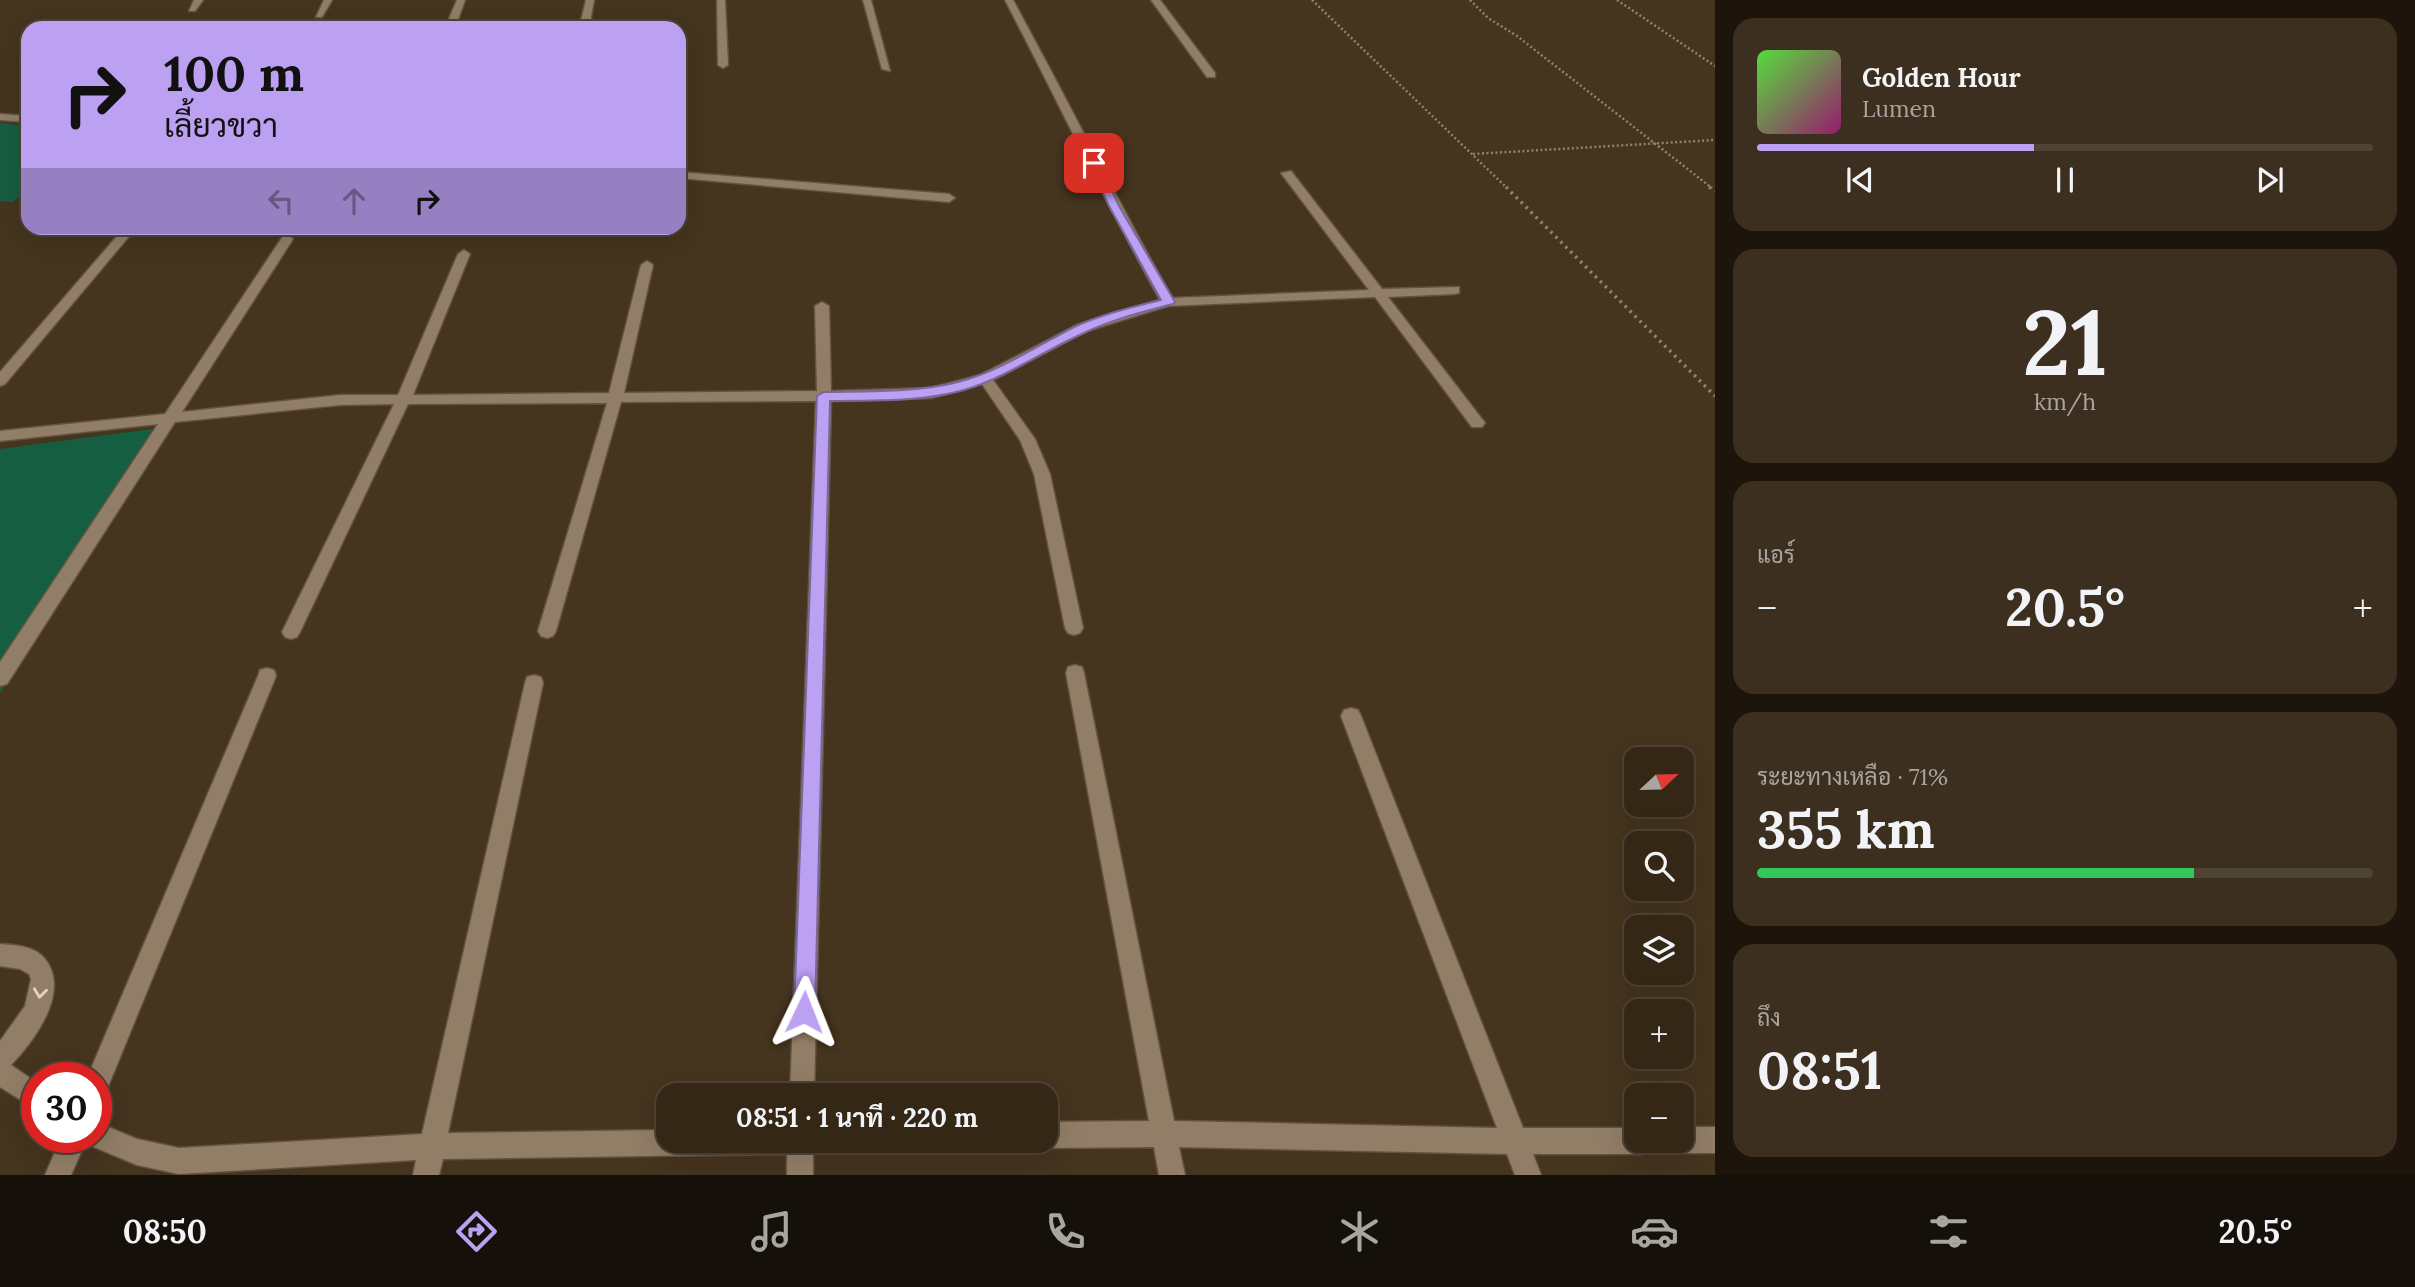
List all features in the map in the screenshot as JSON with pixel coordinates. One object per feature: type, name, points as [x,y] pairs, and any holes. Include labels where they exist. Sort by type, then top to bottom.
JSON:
[{"type":"street","points":[[192,9],[200,0]]},
{"type":"street","points":[[319,15],[328,0]]},
{"type":"street","points":[[453,21],[461,0]]},
{"type":"street","points":[[586,21],[590,0]]},
{"type":"street","points":[[721,0],[723,65]]},
{"type":"street","points":[[867,0],[887,69]]},
{"type":"street","points":[[1009,0],[1084,141],[1114,206],[1168,302]]},
{"type":"street","points":[[1155,0],[1211,75]]},
{"type":"street","points":[[0,117],[21,119]]},
{"type":"street","points":[[1287,173],[1477,423]]},
{"type":"street","points":[[686,176],[949,198]]},
{"type":"street","points":[[0,381],[124,235]]},
{"type":"street","points":[[0,678],[174,416],[287,239]]},
{"type":"street","points":[[291,632],[404,398],[464,254]]},
{"type":"street","points":[[547,631],[616,396],[647,265]]},
{"type":"street","points":[[0,436],[340,400],[931,393],[985,377],[1082,328],[1168,302],[1454,290]]},
{"type":"street","points":[[802,1083],[824,396],[822,306]]},
{"type":"street","points":[[985,377],[1027,439],[1042,474],[1074,628]]},
{"type":"street","points":[[1075,673],[1172,1175]]},
{"type":"street","points":[[106,1062],[267,676]]},
{"type":"street","points":[[426,1175],[534,683]]},
{"type":"street","points":[[1351,716],[1528,1175]]},
{"type":"street","points":[[0,955],[26,958],[37,967],[42,979],[42,994],[37,1013],[25,1032],[0,1058]]},
{"type":"street","points":[[0,1072],[21,1087]]},
{"type":"street","points":[[1058,1135],[1165,1132],[1516,1143],[1624,1141]]},
{"type":"street","points":[[1694,1140],[1715,1140]]},
{"type":"street","points":[[112,1142],[137,1152],[179,1161],[432,1146],[656,1143]]},
{"type":"street","points":[[58,1175],[68,1153]]},
{"type":"street","points":[[800,1153],[800,1175]]},
{"type":"path","points":[[1312,0],[1473,154],[1715,396]]},
{"type":"path","points":[[1470,0],[1488,18],[1517,36],[1715,191]]},
{"type":"path","points":[[1617,0],[1715,66]]},
{"type":"path","points":[[1473,154],[1715,140]]},
{"type":"green space","points":[[0,123],[21,125],[21,195],[13,202],[0,201]]},
{"type":"green space","points":[[174,426],[0,693],[0,449]]},
{"type":"route","points":[[804,1012],[824,396],[931,393],[960,386],[985,377],[1082,328],[1168,302],[1114,206],[1094,163]]}]
